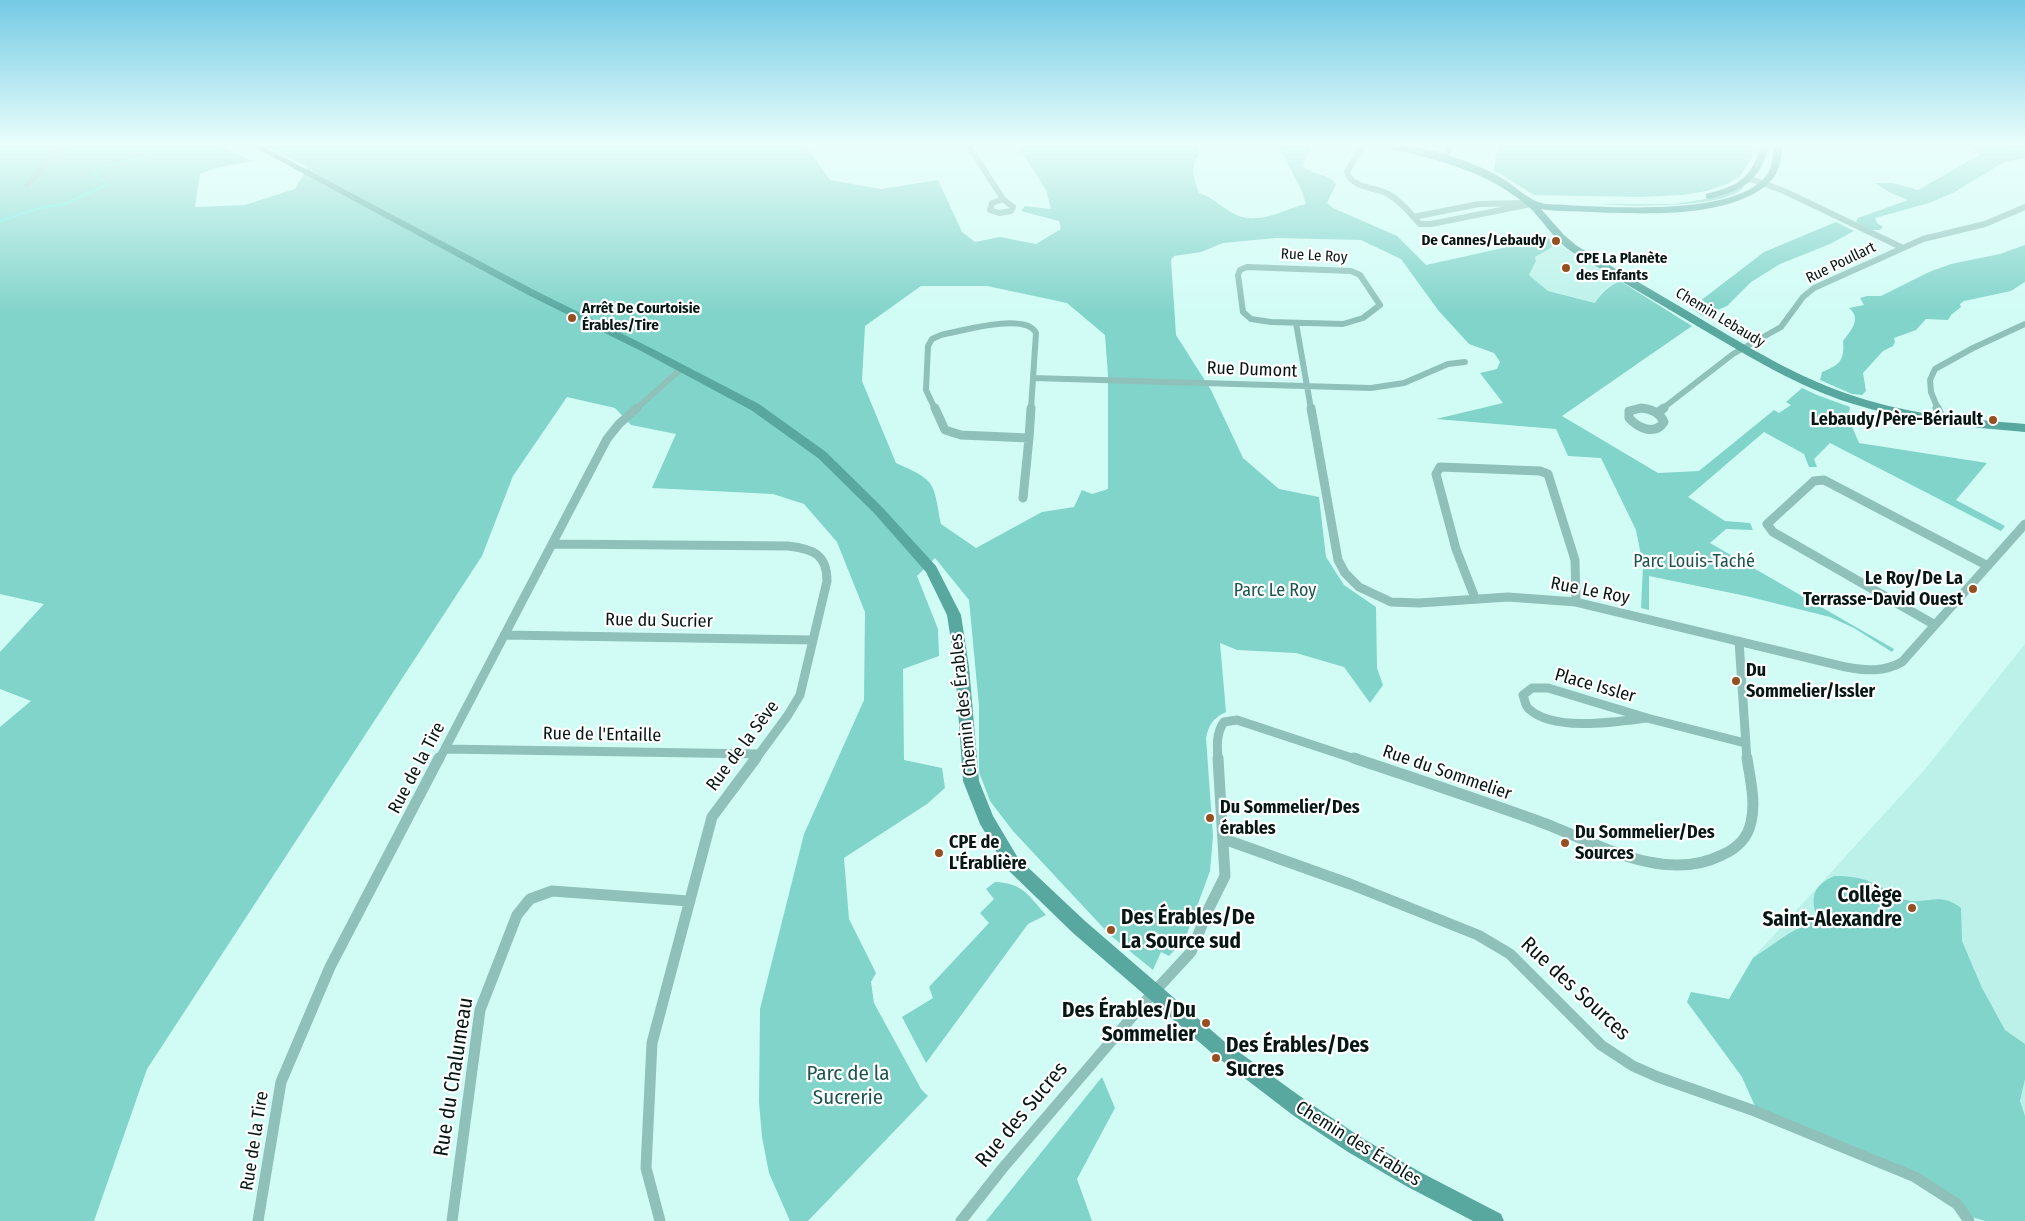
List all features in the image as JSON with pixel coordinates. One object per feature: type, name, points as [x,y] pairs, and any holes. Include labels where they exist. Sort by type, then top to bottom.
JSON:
[{"type":"street","name":"Chemin des Érables","points":[[358,200],[532,293],[755,407],[822,455],[878,510],[930,569],[954,615],[962,667],[971,781],[986,820],[1012,863],[1079,926],[1219,1048],[1300,1109],[1413,1179],[1494,1221]]},
{"type":"street","points":[[1395,200],[1420,224],[1431,224],[1541,202],[1686,200]]},
{"type":"street","name":"Chemin Lebaudy","points":[[1526,200],[1556,234],[1572,248],[1778,369],[1832,393],[1886,410],[1942,420],[2025,428]]},
{"type":"street","points":[[1413,217],[1480,204],[1515,202],[1546,207],[1683,208],[1732,200]]},
{"type":"street","points":[[1802,200],[1901,248]]},
{"type":"street","name":"Rue Poullart","points":[[1743,349],[1781,327],[1803,297],[1814,288],[1928,237],[1984,224],[2025,207]]},
{"type":"street","name":"Rue Le Roy","points":[[1252,267],[1347,270],[1360,275],[1380,304],[1377,310],[1352,323],[1296,323],[1259,321],[1247,317],[1243,312],[1238,275],[1240,270],[1252,267]]},
{"type":"street","points":[[1023,498],[1026,483],[1029,438],[1033,378],[1036,333],[1035,330],[1027,324],[1008,323],[941,335],[932,339],[928,346],[926,390],[945,430],[961,435],[1029,438]]},
{"type":"street","name":"Rue Le Roy","points":[[1296,323],[1336,551],[1345,573],[1360,587],[1391,602],[1419,604],[1475,598],[1544,598],[1576,602],[1861,670],[1879,670],[1902,662],[2025,524]]},
{"type":"street","points":[[1942,420],[1931,392],[1930,380],[1935,369],[1941,364],[2025,324]]},
{"type":"street","points":[[1657,412],[1732,354],[1743,349]]},
{"type":"street","name":"Rue Dumont","points":[[1033,378],[1308,387],[1382,387],[1404,383],[1448,364],[1465,362]]},
{"type":"street","name":"Rue de la Tire","points":[[258,1221],[281,1082],[330,967],[607,439],[619,424],[682,368]]},
{"type":"street","points":[[1475,598],[1454,539],[1436,474],[1440,468],[1530,470],[1548,474],[1575,560],[1576,602]]},
{"type":"street","points":[[1935,625],[1773,532],[1767,524],[1814,481],[1824,480],[1988,566]]},
{"type":"street","name":"Rue de la Sève","points":[[553,544],[788,546],[809,550],[822,558],[828,572],[800,695],[788,716],[712,817],[652,1043],[646,1168],[660,1221]]},
{"type":"street","name":"Rue du Sucrier","points":[[504,635],[813,640]]},
{"type":"street","name":"Rue du Sommelier","points":[[1154,991],[1191,952],[1208,908],[1224,876],[1224,840],[1218,735],[1222,724],[1230,720],[1248,723],[1411,778],[1644,861],[1674,866],[1696,864],[1720,856],[1742,840],[1748,831],[1752,805],[1745,743],[1739,641]]},
{"type":"street","name":"Place Issler","points":[[1647,718],[1585,722],[1555,720],[1534,713],[1526,707],[1523,695],[1532,688],[1548,688],[1647,718],[1745,743]]},
{"type":"street","name":"Rue de l'Entaille","points":[[445,749],[758,754]]},
{"type":"street","name":"Rue des Sources","points":[[1224,840],[1359,888],[1478,935],[1510,954],[1602,1045],[1633,1066],[1658,1077],[1752,1110],[1916,1177],[1944,1194],[1956,1204],[1969,1221]]},
{"type":"street","name":"Rue du Chalumeau","points":[[452,1221],[480,1010],[517,915],[530,899],[552,891],[689,901]]},
{"type":"street","name":"Rue des Sucres","points":[[961,1221],[1002,1169],[1154,991]]},
{"type":"shaded area","name":"CPE La Planète des Enfants","points":[[1554,242],[1620,281],[1610,285],[1601,293],[1596,303],[1548,291],[1529,275],[1536,261],[1535,257],[1551,248]]},
{"type":"shaded area","name":"Collège Saint-Alexandre","points":[[2025,644],[2025,1174],[1753,958],[1926,768]]},
{"type":"green space","points":[[0,200],[196,200],[195,207],[245,205],[261,200],[947,200],[962,232],[975,242],[1000,237],[1036,244],[1061,229],[1059,221],[1021,211],[1025,206],[1051,209],[1049,200],[1213,200],[1234,214],[1256,218],[1273,215],[1306,204],[1305,200],[1328,200],[1327,203],[1333,208],[1397,236],[1426,265],[1548,238],[1554,242],[1551,248],[1535,257],[1536,261],[1529,275],[1548,291],[1595,303],[1606,290],[1620,281],[1692,326],[1562,416],[1658,473],[1699,471],[1774,410],[1779,413],[1791,405],[1786,402],[1802,388],[1850,407],[1848,417],[1859,443],[1987,463],[1956,500],[2005,526],[2001,531],[1830,443],[1814,459],[1817,467],[1809,467],[1804,454],[1764,432],[1688,497],[1725,521],[1750,523],[1753,530],[1726,529],[1710,543],[1894,649],[1892,652],[1854,628],[1830,617],[1746,596],[1649,576],[1649,610],[1641,608],[1643,566],[1636,530],[1601,458],[1568,456],[1556,429],[1436,419],[1503,403],[1480,373],[1497,369],[1500,362],[1494,353],[1469,344],[1438,310],[1401,259],[1361,240],[1276,238],[1223,243],[1201,252],[1174,256],[1171,260],[1176,335],[1211,390],[1243,458],[1279,489],[1319,497],[1326,557],[1344,585],[1376,607],[1377,668],[1383,685],[1370,703],[1344,667],[1296,653],[1237,650],[1220,643],[1226,712],[1212,722],[1206,738],[1213,836],[1210,871],[1185,939],[1169,956],[1161,952],[1153,970],[1110,935],[1013,831],[990,801],[979,772],[979,706],[969,600],[935,558],[917,576],[938,629],[939,656],[903,669],[904,760],[942,768],[945,788],[927,804],[844,858],[849,919],[876,973],[871,982],[874,1003],[921,1089],[928,1096],[808,1221],[790,1221],[769,1173],[762,1137],[759,1102],[760,1009],[804,834],[864,700],[865,612],[837,542],[804,504],[773,494],[652,488],[676,434],[631,425],[615,408],[567,397],[513,476],[482,556],[147,1069],[94,1221],[0,1221],[0,727],[31,701],[0,689],[0,652],[44,604],[0,594]],"holes":[[[921,286],[987,286],[1067,303],[1105,335],[1108,375],[1108,489],[1092,494],[1082,490],[1074,507],[1042,512],[976,548],[941,524],[934,491],[926,479],[896,463],[862,381],[865,326]]]},
{"type":"green space","points":[[1713,200],[1698,203],[1651,206],[1595,204],[1673,204]]},
{"type":"green space","points":[[1908,200],[1936,200],[1875,218],[1877,223],[1883,227],[1880,230],[1872,230],[1856,222],[1858,218]]},
{"type":"green space","points":[[1836,222],[1854,231],[1830,244],[1780,264],[1751,282],[1727,306],[1703,316],[1691,308],[1764,252]]},
{"type":"green space","points":[[2025,245],[2025,282],[2011,291],[1964,301],[1960,304],[1961,307],[1948,320],[1926,319],[1916,330],[1894,338],[1893,346],[1883,351],[1863,373],[1866,391],[1862,395],[1852,394],[1820,380],[1822,372],[1833,367],[1842,358],[1843,341],[1852,329],[1855,320],[1853,312],[1849,308],[1864,305],[1860,298],[1881,296],[1929,272],[1951,264],[2000,254]]},
{"type":"green space","points":[[1834,876],[1865,880],[1906,900],[1940,899],[1961,908],[1962,941],[1982,988],[2005,1030],[2025,1044],[2025,1079],[2020,1101],[2025,1116],[2025,1221],[1985,1221],[1965,1215],[1944,1194],[1758,1113],[1742,1077],[1687,1002],[1691,992],[1729,999],[1753,958],[1788,934],[1817,918],[1814,904],[1815,893],[1822,884]]},
{"type":"green space","points":[[995,882],[1019,888],[1030,896],[1046,915],[1028,924],[926,1063],[902,1017],[933,998],[929,987],[989,923],[980,913],[994,899],[986,889]]},
{"type":"green space","points":[[1102,1077],[1115,1108],[1077,1179],[1092,1221],[986,1221]]},
{"type":"waterway","points":[[0,221],[42,207],[63,205],[74,200]]},
{"type":"place","name":"De Cannes/Lebaudy","points":[[1556,241]]},
{"type":"place","name":"CPE La Planète des Enfants","points":[[1566,268]]},
{"type":"place","name":"Arrêt De Courtoisie Érables/Tire","points":[[572,318]]},
{"type":"place","name":"Lebaudy/Père-Bériault","points":[[1993,420]]},
{"type":"place","name":"Le Roy/De La Terrasse-David Ouest","points":[[1973,589]]},
{"type":"place","name":"Du Sommelier/Issler","points":[[1736,681]]},
{"type":"place","name":"Du Sommelier/Des érables","points":[[1210,818]]},
{"type":"place","name":"Du Sommelier/Des Sources","points":[[1565,843]]},
{"type":"place","name":"CPE de L'Érablière","points":[[939,853]]},
{"type":"place","name":"Collège Saint-Alexandre","points":[[1912,908]]},
{"type":"place","name":"Des Érables/De La Source sud","points":[[1111,930]]},
{"type":"place","name":"Des Érables/Du Sommelier","points":[[1206,1023]]},
{"type":"place","name":"Des Érables/Des Sucres","points":[[1216,1058]]},
{"type":"park label","name":"Parc Louis-Taché","points":[[1694,562]]},
{"type":"park label","name":"Parc Le Roy","points":[[1275,591]]},
{"type":"park label","name":"Parc de la Sucrerie","points":[[848,1086]]}]
